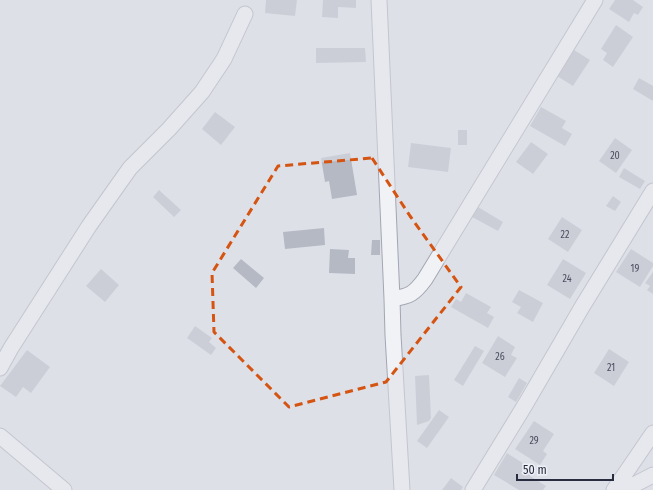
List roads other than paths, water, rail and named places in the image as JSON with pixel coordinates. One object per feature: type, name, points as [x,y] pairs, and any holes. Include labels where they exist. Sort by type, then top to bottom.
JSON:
[{"type":"street","points":[[378,0],[392,299],[392,335],[402,490]]},
{"type":"street","points":[[392,299],[408,296],[418,289],[425,279],[594,0]]},
{"type":"street","points":[[0,368],[11,348],[89,226],[130,168],[169,130],[202,92],[224,59],[245,14]]},
{"type":"street","points":[[473,490],[653,191]]},
{"type":"street","points":[[614,490],[653,433]]},
{"type":"street","points":[[0,436],[64,490]]},
{"type":"street","points":[[624,490],[653,474]]}]
